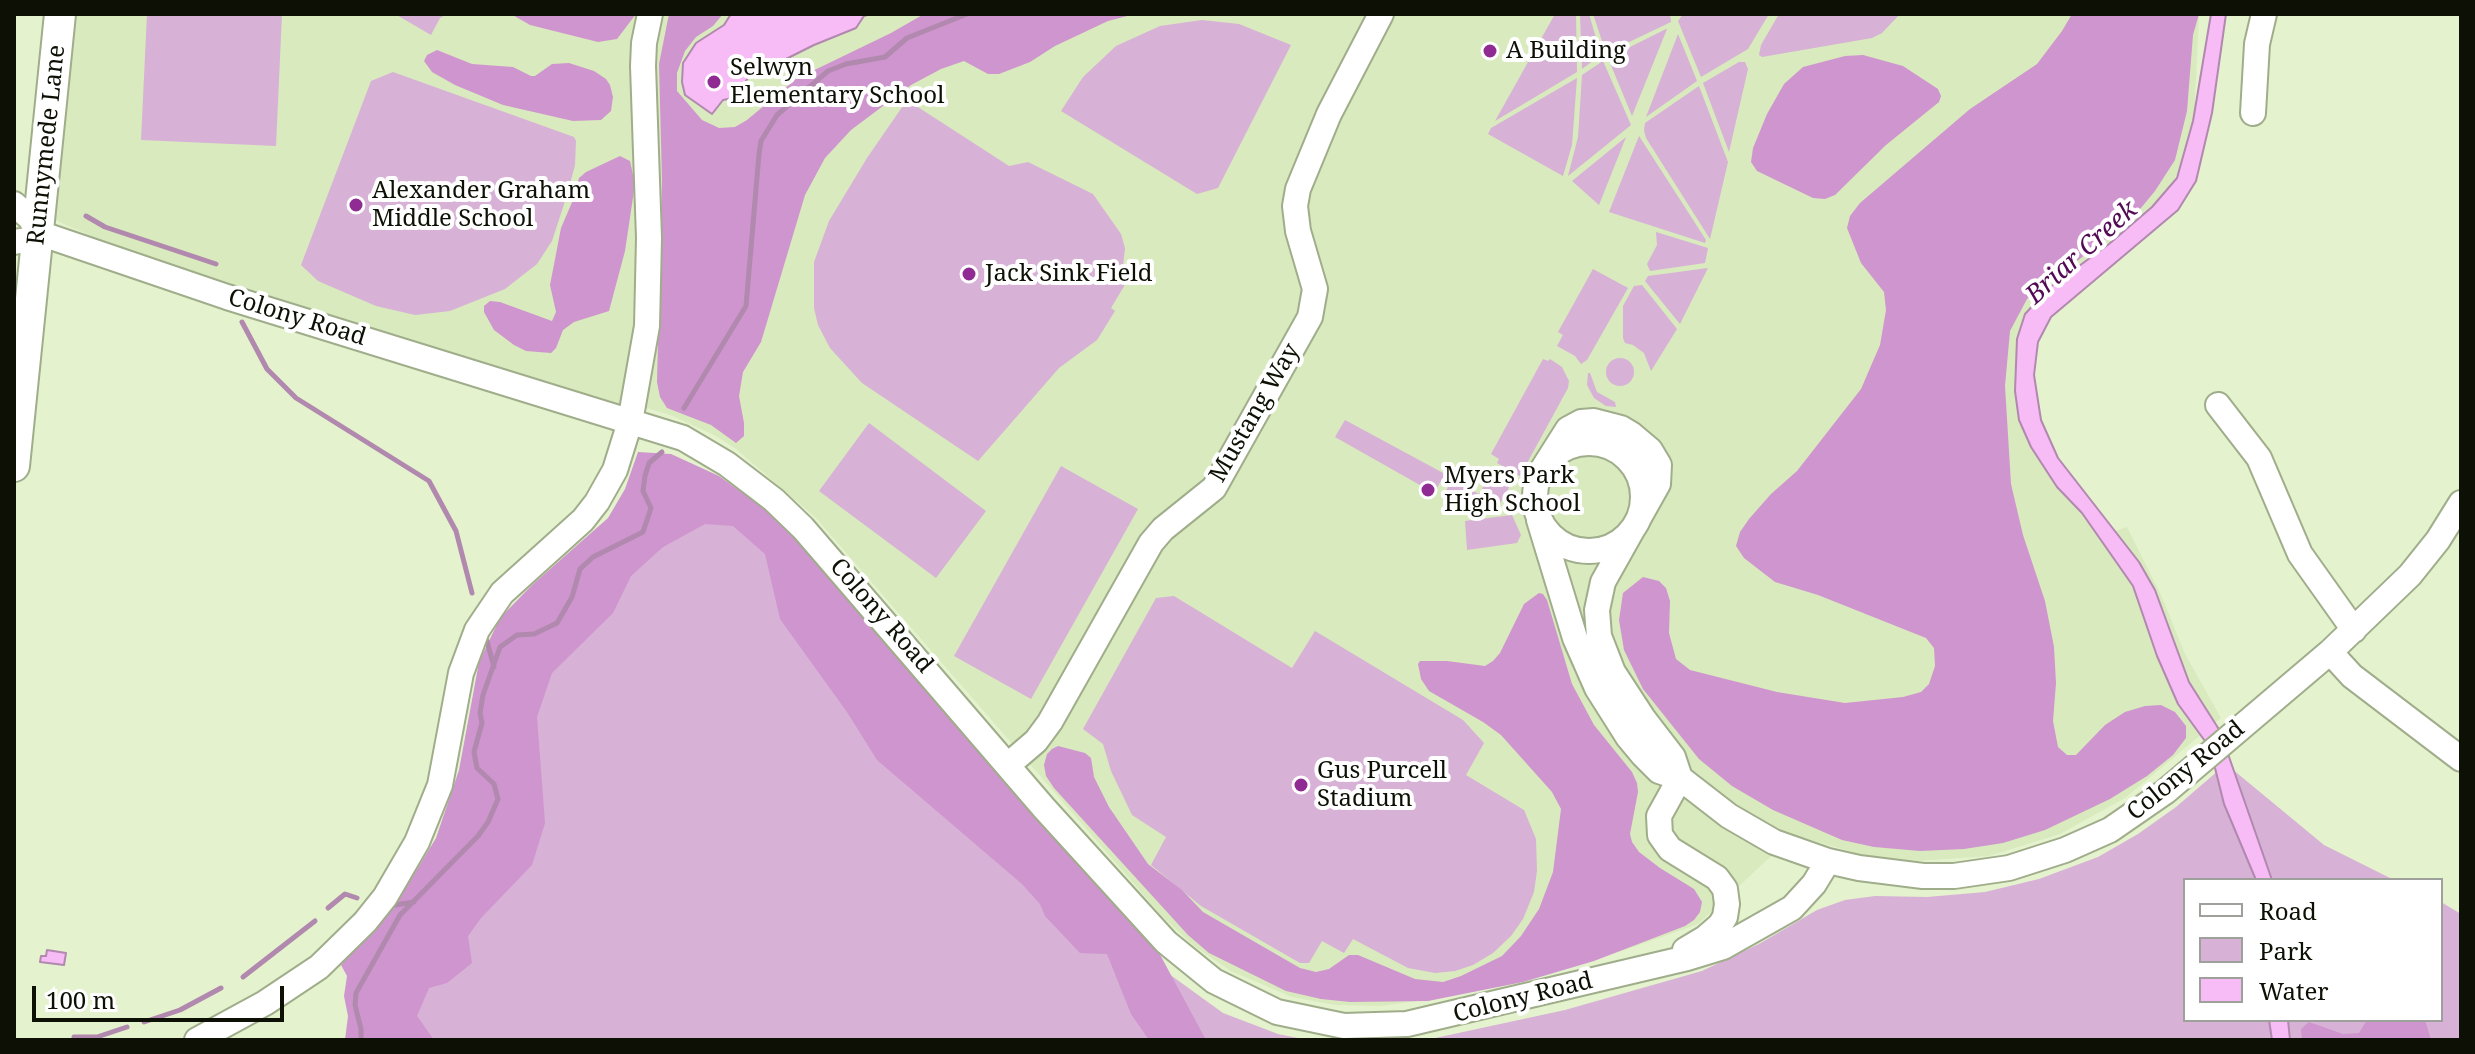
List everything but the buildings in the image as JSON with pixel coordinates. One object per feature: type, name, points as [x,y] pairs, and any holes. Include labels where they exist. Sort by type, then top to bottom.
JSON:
[{"type":"main road","name":"Runnymede Lane","points":[[14,466],[27,237],[60,14]]},
{"type":"street","points":[[197,1040],[265,1003],[319,967],[365,922],[385,897],[417,842],[440,785],[461,673],[477,630],[502,593],[573,531],[591,511],[615,470],[630,422],[649,303],[643,66],[650,14]]},
{"type":"street","name":"Mustang Way","points":[[1008,765],[1036,741],[1050,722],[1151,543],[1163,529],[1214,488],[1310,317],[1315,289],[1298,231],[1295,206],[1298,189],[1329,114],[1381,14]]},
{"type":"street","points":[[2253,113],[2257,44],[2264,14]]},
{"type":"street","points":[[14,204],[30,218],[27,237]]},
{"type":"street","name":"Colony Road","points":[[27,237],[683,438],[727,464],[774,500],[843,572],[1008,765],[1136,910],[1180,955],[1225,988],[1277,1012],[1344,1026],[1407,1024],[1723,947],[1767,924],[1797,903],[1828,861]]},
{"type":"street","points":[[2218,405],[2259,458],[2300,554],[2354,630]]},
{"type":"street","points":[[1594,421],[1621,428],[1650,450],[1659,465],[1658,484],[1603,582],[1597,610],[1599,636],[1613,672],[1673,757],[1680,778],[1659,771],[1643,755],[1597,688],[1575,638],[1539,520],[1535,503],[1536,486],[1564,433],[1573,425],[1594,421]]},
{"type":"street","name":"Colony Road","points":[[1647,967],[1705,938],[1720,925],[1727,911],[1727,895],[1717,878],[1670,849],[1660,835],[1659,816],[1680,778],[1749,829],[1793,850],[1828,861],[1892,873],[1954,876],[2009,868],[2065,850],[2110,830],[2165,792],[2330,652],[2410,575],[2438,540],[2461,503]]},
{"type":"street","points":[[1539,520],[1555,539],[1578,551],[1595,551],[1612,546],[1626,536],[1636,523]]},
{"type":"street","points":[[2330,652],[2352,676],[2461,759]]},
{"type":"shaded area","name":"Myers Park High School","points":[[70,14],[2199,14],[2193,143],[2164,199],[2059,289],[2021,364],[2032,420],[2105,535],[2127,527],[2161,595],[2185,654],[2221,718],[2125,798],[2060,834],[1989,856],[1915,861],[1866,856],[1794,835],[1698,924],[1622,951],[1424,1000],[1380,1006],[1336,1005],[1292,997],[1231,971],[1194,946],[1162,916],[815,517],[736,449],[714,435],[673,416],[640,406],[638,412],[214,281],[53,219]]},
{"type":"shaded area","points":[[511,14],[636,14],[617,39],[598,42],[530,25]]},
{"type":"shaded area","points":[[669,14],[723,14],[685,51],[677,73],[677,91],[702,120],[719,128],[735,127],[796,79],[924,14],[1135,14],[1108,21],[1055,46],[1030,62],[999,74],[988,74],[964,61],[941,69],[911,85],[851,130],[825,158],[805,195],[761,342],[743,372],[739,396],[744,436],[736,443],[711,425],[667,408],[660,397],[657,382],[662,181],[659,64]]},
{"type":"shaded area","points":[[2072,14],[2199,14],[2193,35],[2187,111],[2175,160],[2131,220],[2027,299],[2010,331],[2005,386],[2011,484],[2023,535],[2045,601],[2054,647],[2056,683],[2053,721],[2058,747],[2067,755],[2076,755],[2105,725],[2125,712],[2145,706],[2161,705],[2175,712],[2186,726],[2186,738],[2173,755],[2147,776],[2110,799],[2045,830],[2003,843],[1920,851],[1874,847],[1842,840],[1773,810],[1732,786],[1699,759],[1643,689],[1624,650],[1619,620],[1623,593],[1643,577],[1659,581],[1666,588],[1670,601],[1669,633],[1676,659],[1690,670],[1777,692],[1845,703],[1903,697],[1921,692],[1929,684],[1935,666],[1934,648],[1926,638],[1818,595],[1775,582],[1744,558],[1736,546],[1740,532],[1749,519],[1797,471],[1861,389],[1880,345],[1886,310],[1884,292],[1861,263],[1847,228],[1850,216],[1860,203],[1970,109],[2037,64]]},
{"type":"shaded area","points":[[437,50],[472,64],[513,67],[531,76],[552,64],[569,63],[594,71],[610,85],[613,97],[611,111],[601,120],[573,121],[503,105],[432,72],[424,61],[427,55]]},
{"type":"shaded area","points":[[1863,55],[1903,66],[1938,89],[1941,96],[1939,102],[1886,145],[1835,195],[1825,199],[1813,198],[1757,171],[1751,162],[1753,148],[1784,84],[1803,67],[1845,56]]},
{"type":"shaded area","points":[[620,156],[630,161],[635,184],[625,251],[609,311],[574,322],[563,330],[551,353],[526,351],[514,345],[494,330],[484,306],[490,301],[500,302],[552,321],[556,312],[550,285],[561,228],[579,178]]},
{"type":"shaded area","points":[[638,452],[671,454],[719,476],[778,518],[839,585],[988,762],[1157,949],[1206,1040],[1149,1040],[1131,1014],[1107,954],[1080,953],[1045,916],[1040,904],[1022,884],[877,760],[847,712],[780,619],[765,554],[733,526],[705,524],[663,547],[631,576],[613,613],[552,673],[537,717],[545,823],[532,865],[468,936],[472,963],[447,983],[429,988],[417,1016],[434,1040],[345,1040],[347,976],[341,965],[405,889],[436,838],[459,770],[479,662],[500,618],[532,585],[608,518],[625,489]]},
{"type":"shaded area","points":[[1539,593],[1547,600],[1572,684],[1594,725],[1632,772],[1637,783],[1630,834],[1632,842],[1639,852],[1660,868],[1694,889],[1702,902],[1700,912],[1685,926],[1594,961],[1523,982],[1428,1001],[1350,1002],[1286,991],[1209,953],[1188,935],[1046,776],[1044,765],[1052,749],[1058,746],[1085,753],[1091,758],[1094,777],[1109,807],[1148,864],[1182,890],[1203,912],[1300,968],[1316,972],[1329,969],[1349,955],[1358,955],[1415,979],[1443,982],[1461,976],[1502,956],[1521,936],[1539,909],[1553,872],[1561,809],[1552,792],[1501,735],[1429,691],[1421,679],[1418,664],[1420,661],[1447,661],[1485,666],[1500,653],[1524,604]]},
{"type":"shaded area","points":[[2309,1022],[2343,1034],[2359,1033],[2366,1022],[2426,1022],[2431,1040],[2302,1040],[2301,1029]]},
{"type":"green space","points":[[147,14],[282,14],[276,146],[141,140]]},
{"type":"green space","points":[[395,14],[447,14],[440,18],[431,35]]},
{"type":"green space","points":[[1555,14],[1576,14],[1577,72],[1495,121]]},
{"type":"green space","points":[[1580,14],[1589,14],[1601,55],[1582,69]]},
{"type":"green space","points":[[1593,14],[1670,14],[1671,22],[1606,53]]},
{"type":"green space","points":[[1683,14],[1769,14],[1748,49],[1701,77],[1678,21]]},
{"type":"green space","points":[[1779,14],[1900,14],[1882,33],[1872,38],[1762,57],[1759,55],[1761,45]]},
{"type":"green space","points":[[1202,20],[1239,24],[1291,45],[1218,188],[1197,194],[1061,111],[1083,77],[1116,46],[1160,26]]},
{"type":"green space","points":[[1667,29],[1632,116],[1608,58]]},
{"type":"green space","points":[[1678,34],[1697,81],[1646,117]]},
{"type":"green space","points":[[1603,61],[1631,125],[1568,176],[1578,137],[1582,75]]},
{"type":"green space","points":[[1739,62],[1745,62],[1748,69],[1729,152],[1703,83]]},
{"type":"green space","points":[[393,72],[574,137],[576,141],[575,165],[567,195],[552,241],[537,264],[505,289],[450,311],[415,315],[376,306],[318,281],[301,265],[371,81]]},
{"type":"green space","points":[[1577,78],[1572,145],[1563,176],[1488,134],[1491,128]]},
{"type":"green space","points":[[1699,86],[1728,162],[1710,239],[1646,138],[1644,130],[1645,123]]},
{"type":"green space","name":"Jack Sink Field","points":[[907,100],[1009,166],[1028,162],[1093,194],[1121,234],[1125,248],[1123,266],[1126,283],[1111,308],[1115,311],[1097,340],[1059,368],[978,461],[862,383],[830,348],[818,325],[814,308],[814,262],[829,221]]},
{"type":"green space","points":[[1639,136],[1706,240],[1705,243],[1609,212]]},
{"type":"green space","points":[[1626,137],[1599,205],[1572,181]]},
{"type":"green space","points":[[1656,232],[1708,248],[1705,263],[1650,271],[1647,264],[1657,245]]},
{"type":"green space","points":[[1708,268],[1680,324],[1645,281],[1648,276]]},
{"type":"green space","points":[[1593,269],[1628,288],[1587,360],[1581,364],[1575,356],[1557,346],[1563,335],[1558,332]]},
{"type":"green space","points":[[1642,285],[1677,329],[1651,371],[1644,353],[1625,343],[1623,338],[1623,306],[1634,286]]},
{"type":"green space","points":[[1620,358],[1630,362],[1634,372],[1630,382],[1620,386],[1610,382],[1606,372],[1610,362]]},
{"type":"green space","points":[[1543,359],[1550,359],[1562,367],[1569,381],[1568,388],[1520,476],[1497,463],[1499,459],[1491,454]]},
{"type":"green space","points":[[1588,373],[1597,392],[1615,402],[1616,407],[1606,406],[1594,398],[1587,385]]},
{"type":"green space","points":[[1345,420],[1445,474],[1434,493],[1335,437]]},
{"type":"green space","points":[[869,423],[986,511],[936,578],[819,491]]},
{"type":"green space","points":[[691,466],[1158,966],[1223,1013],[1278,1034],[1308,1040],[366,1040],[480,774]]},
{"type":"green space","points":[[1061,466],[1138,509],[1031,699],[954,656]]},
{"type":"green space","points":[[1493,471],[1512,482],[1497,509],[1469,513],[1442,498],[1452,480],[1479,494]]},
{"type":"green space","points":[[1512,515],[1521,535],[1517,543],[1467,550],[1465,521]]},
{"type":"green space","name":"Gus Purcell Stadium","points":[[1174,596],[1292,668],[1315,631],[1463,720],[1484,743],[1466,775],[1524,810],[1536,839],[1534,892],[1523,919],[1493,953],[1473,965],[1435,973],[1408,968],[1353,939],[1344,953],[1322,941],[1309,963],[1300,963],[1201,906],[1151,865],[1166,837],[1132,815],[1111,771],[1103,744],[1083,729],[1156,598]]},
{"type":"green space","points":[[2226,764],[2324,845],[2390,878],[2183,878],[2183,1022],[2443,1022],[2443,903],[2461,914],[2461,1040],[1426,1040],[1565,1010],[1702,971],[1759,944],[1817,910],[1845,900],[1985,892],[2039,879],[2098,857],[2176,807]]},
{"type":"water","points":[[731,14],[871,14],[864,16],[856,28],[748,78],[733,98],[723,100],[712,114],[685,95],[683,63],[696,43],[724,25]]},
{"type":"water","points":[[2211,14],[2226,14],[2212,113],[2196,181],[2178,210],[2051,317],[2038,342],[2034,375],[2041,420],[2058,458],[2139,562],[2155,590],[2189,682],[2220,731],[2271,878],[2255,878],[2224,804],[2210,748],[2178,704],[2157,656],[2133,586],[2082,513],[2057,487],[2031,447],[2019,420],[2015,391],[2017,339],[2025,314],[2049,288],[2109,244],[2152,207],[2177,178],[2193,121]]},
{"type":"water","points":[[47,950],[66,953],[64,965],[40,962]]},
{"type":"water","points":[[2269,1022],[2288,1022],[2290,1040],[2272,1040]]},
{"type":"waterway","points":[[684,408],[746,306],[761,141],[777,115],[828,71],[846,64],[885,57],[907,38],[967,14]]},
{"type":"waterway","points":[[86,216],[105,227],[216,264]]},
{"type":"waterway","points":[[242,322],[267,369],[296,398],[429,481],[456,531],[472,593]]},
{"type":"waterway","points":[[361,1040],[356,993],[400,915],[478,836],[498,799],[494,784],[477,768],[474,752],[482,723],[483,695],[500,647],[517,635],[534,634],[557,623],[572,597],[580,569],[593,557],[643,532],[651,508],[643,491],[645,476],[649,463],[662,452]]},
{"type":"waterway","points":[[487,641],[494,667]]},
{"type":"waterway","points":[[328,908],[345,894],[357,898]]},
{"type":"waterway","points":[[395,905],[414,902]]},
{"type":"waterway","points":[[243,977],[315,921]]},
{"type":"waterway","points":[[144,1022],[180,1010],[221,988]]},
{"type":"waterway","points":[[74,1037],[97,1037],[127,1027]]},
{"type":"place","name":"A Building","points":[[1490,51]]},
{"type":"place","name":"Selwyn Elementary School","points":[[714,82]]},
{"type":"place","name":"Alexander Graham Middle School","points":[[356,205]]},
{"type":"place","name":"Jack Sink Field","points":[[969,274]]},
{"type":"place","name":"Myers Park High School","points":[[1428,490]]},
{"type":"place","name":"Gus Purcell Stadium","points":[[1301,785]]},
{"type":"water label","name":"Briar Creek","points":[[2082,253]]}]
